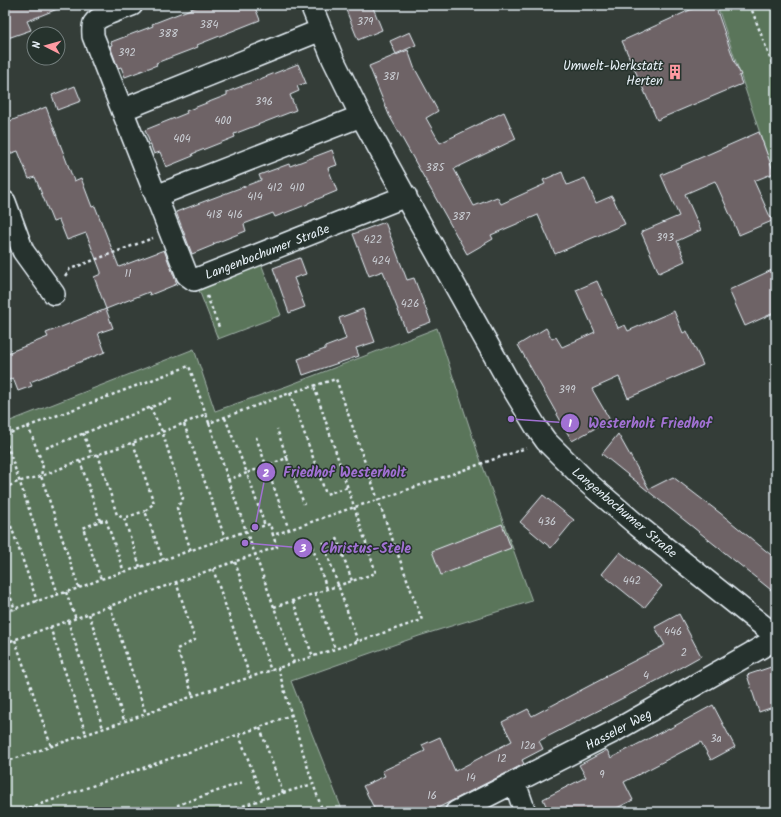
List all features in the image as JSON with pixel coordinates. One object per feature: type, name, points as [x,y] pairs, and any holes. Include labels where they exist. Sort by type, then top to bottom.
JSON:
[{"type":"street","name":"Langenbochumer Straße","points":[[132,5],[99,18],[94,22],[92,28],[93,36],[187,275],[194,280],[406,196]]},
{"type":"street","name":"Langenbochumer Straße","points":[[311,5],[333,59],[361,116],[510,384],[546,441],[588,483],[638,526],[776,636]]},
{"type":"street","points":[[122,110],[321,30]]},
{"type":"street","points":[[156,196],[361,116]]},
{"type":"street","points":[[5,202],[23,251],[54,294]]},
{"type":"street","name":"Hasseler Weg","points":[[456,812],[614,732],[776,639]]},
{"type":"street","points":[[515,783],[525,812]]},
{"type":"path","points":[[750,5],[776,74]]},
{"type":"path","points":[[54,294],[70,269],[170,231]]},
{"type":"path","points":[[200,277],[219,327]]},
{"type":"path","points":[[5,435],[189,366],[246,531],[294,663]]},
{"type":"path","points":[[5,762],[124,720],[146,714],[192,696],[422,620],[336,379],[290,393],[209,423]]},
{"type":"path","points":[[274,607],[376,573],[314,386]]},
{"type":"path","points":[[290,393],[326,494],[348,487]]},
{"type":"path","points":[[46,448],[172,399]]},
{"type":"path","points":[[150,407],[162,431],[183,498],[178,508],[191,550]]},
{"type":"path","points":[[5,490],[10,485],[41,476],[92,456],[184,424],[206,414]]},
{"type":"path","points":[[225,418],[247,473],[265,526]]},
{"type":"path","points":[[184,424],[225,538]]},
{"type":"path","points":[[28,426],[43,465],[41,476],[79,588]]},
{"type":"path","points":[[277,429],[304,504]]},
{"type":"path","points":[[83,433],[92,456]]},
{"type":"path","points":[[256,437],[289,530]]},
{"type":"path","points":[[5,439],[58,594]]},
{"type":"path","points":[[273,535],[546,441]]},
{"type":"path","points":[[98,454],[117,515],[124,518],[146,511],[154,503],[133,442]]},
{"type":"path","points":[[228,480],[287,458]]},
{"type":"path","points":[[80,461],[100,521]]},
{"type":"path","points":[[5,509],[36,601]]},
{"type":"path","points":[[146,511],[163,560]]},
{"type":"path","points":[[124,518],[140,567]]},
{"type":"path","points":[[101,579],[84,528],[100,521],[106,520],[124,572]]},
{"type":"path","points":[[5,612],[15,610],[36,601],[79,588],[101,579],[270,524],[277,547],[5,643]]},
{"type":"path","points":[[337,538],[352,581]]},
{"type":"path","points":[[324,542],[358,642]]},
{"type":"path","points":[[312,546],[327,589]]},
{"type":"path","points":[[234,562],[271,671]]},
{"type":"path","points":[[213,569],[250,677]]},
{"type":"path","points":[[5,581],[15,610]]},
{"type":"path","points":[[176,582],[195,640],[177,649],[192,696]]},
{"type":"path","points":[[66,592],[76,618]]},
{"type":"path","points":[[315,593],[335,650]]},
{"type":"path","points":[[292,601],[313,657]]},
{"type":"path","points":[[110,606],[146,714]]},
{"type":"path","points":[[89,614],[124,720]]},
{"type":"path","points":[[68,621],[104,728]]},
{"type":"path","points":[[50,626],[86,734]]},
{"type":"path","points":[[5,628],[10,642]]},
{"type":"path","points":[[15,640],[51,746]]},
{"type":"path","points":[[278,668],[313,784],[324,812]]},
{"type":"path","points":[[18,812],[260,728],[291,715]]},
{"type":"path","points":[[260,728],[283,793]]},
{"type":"path","points":[[239,735],[263,799]]},
{"type":"path","points":[[180,812],[178,805],[243,782]]},
{"type":"path","points":[[226,812],[313,784]]},
{"type":"path","points":[[31,807],[33,812]]},
{"type":"green space","points":[[717,5],[776,5],[776,181]]},
{"type":"green space","points":[[260,261],[281,315],[218,339],[197,285]]},
{"type":"green space","points":[[437,328],[478,453],[532,601],[419,636],[291,681],[343,812],[5,812],[5,423],[194,349],[215,411],[287,386]]},
{"type":"building","points":[[5,5],[65,6],[27,21],[29,26],[26,26],[26,32],[5,39]]},
{"type":"building","points":[[201,5],[254,5],[260,20],[197,45],[198,47],[125,77],[121,67],[118,68],[110,46],[112,45],[111,42]]},
{"type":"building","points":[[344,5],[372,5],[382,30],[358,40]]},
{"type":"building","name":"Umwelt-Werkstatt Herten","points":[[701,5],[715,5],[735,63],[741,75],[739,76],[742,84],[657,120],[622,41]]},
{"type":"building","points":[[410,32],[416,45],[396,54],[390,41]]},
{"type":"building","points":[[408,50],[414,67],[438,111],[426,118],[440,143],[504,112],[516,139],[454,169],[474,206],[497,197],[501,204],[545,184],[543,180],[562,172],[567,185],[585,178],[596,203],[612,196],[625,224],[555,254],[538,215],[491,235],[493,239],[467,254],[389,115],[369,66]]},
{"type":"building","points":[[298,64],[306,83],[297,86],[299,91],[290,95],[296,110],[234,134],[235,137],[192,154],[193,156],[166,167],[160,152],[154,154],[145,130],[187,113],[186,111],[227,95],[227,92]]},
{"type":"building","points":[[75,86],[81,101],[57,110],[52,95]]},
{"type":"building","points":[[46,107],[74,181],[81,178],[92,207],[95,206],[119,267],[164,250],[177,284],[150,295],[149,292],[106,309],[94,277],[101,274],[101,272],[86,233],[67,240],[59,220],[53,222],[35,177],[29,179],[18,151],[9,154],[5,143],[5,123]]},
{"type":"building","points":[[759,132],[774,173],[754,181],[772,221],[739,235],[715,181],[685,194],[701,230],[677,241],[685,261],[659,273],[641,232],[679,216],[661,175]]},
{"type":"building","points":[[332,150],[337,165],[328,168],[337,191],[275,217],[273,213],[244,224],[246,231],[192,254],[176,212],[261,180],[259,175],[289,164],[290,166]]},
{"type":"building","points":[[385,222],[407,280],[414,278],[431,322],[406,331],[383,271],[369,276],[353,234]]},
{"type":"building","points":[[300,258],[306,274],[294,278],[305,307],[289,313],[273,268]]},
{"type":"building","points":[[776,268],[776,312],[745,326],[729,290]]},
{"type":"building","points":[[597,281],[618,328],[625,325],[628,331],[674,311],[683,333],[687,331],[703,365],[628,398],[619,377],[592,389],[610,420],[572,441],[518,345],[546,328],[552,339],[556,337],[562,347],[595,332],[576,290]]},
{"type":"building","points":[[106,309],[113,328],[98,333],[105,352],[30,382],[32,386],[18,391],[13,378],[5,382],[5,354],[48,337],[46,333]]},
{"type":"building","points":[[363,309],[375,342],[356,348],[359,356],[303,375],[298,359],[346,339],[339,318]]},
{"type":"building","points":[[618,434],[649,489],[673,477],[776,559],[776,594],[602,454]]},
{"type":"building","points":[[543,495],[574,520],[551,548],[520,522]]},
{"type":"building","points":[[502,524],[511,548],[441,575],[432,551]]},
{"type":"building","points":[[620,552],[662,586],[644,608],[602,574]]},
{"type":"building","points":[[679,614],[701,656],[660,679],[539,741],[543,749],[522,760],[524,764],[430,812],[376,812],[363,786],[385,776],[382,771],[425,751],[422,745],[440,737],[455,771],[512,741],[502,722],[528,709],[532,716],[665,645],[655,627]]},
{"type":"building","points":[[771,667],[776,680],[776,706],[759,712],[747,675]]},
{"type":"building","points":[[713,705],[735,747],[711,760],[701,742],[624,782],[633,800],[609,812],[549,812],[543,799],[586,777],[579,765],[607,750],[611,758]]},
{"type":"place","name":"Umwelt-Werkstatt Herten","points":[[675,72]]},
{"type":"place","name":"Westerholt Friedhof","points":[[511,419]]},
{"type":"place","name":"Friedhof Westerholt","points":[[255,527]]},
{"type":"place","name":"Christus-Stele","points":[[245,543]]}]
